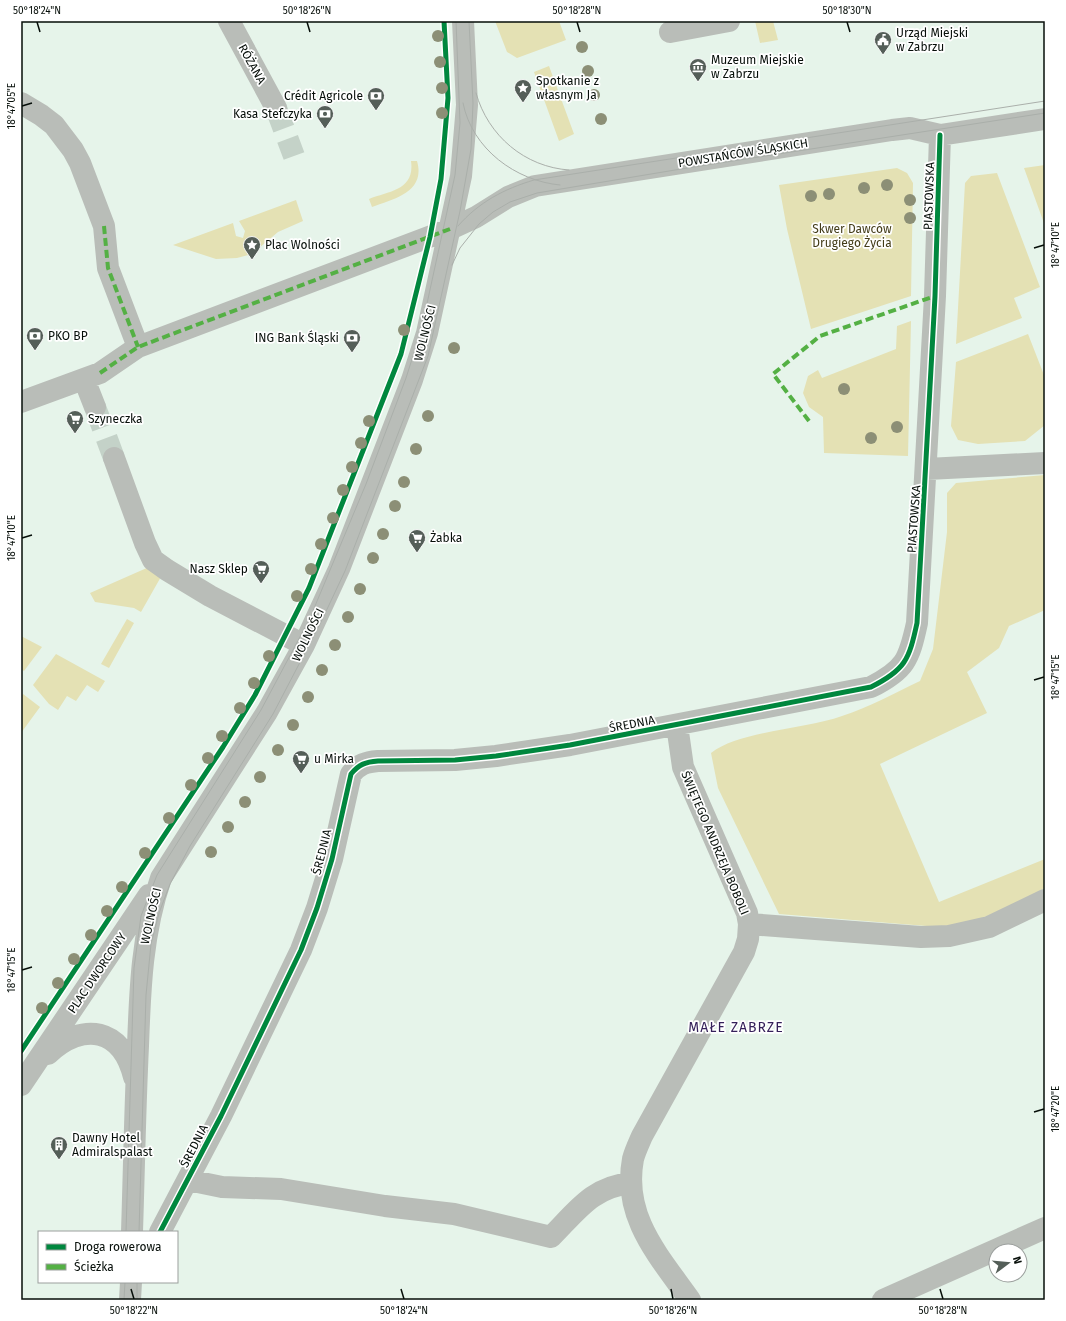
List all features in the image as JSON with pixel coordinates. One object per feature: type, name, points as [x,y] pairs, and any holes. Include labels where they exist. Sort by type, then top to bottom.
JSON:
[{"type":"street","name":"RÓŻANA","points":[[229,21],[276,108]]},
{"type":"street","name":"WOLNOŚCI","points":[[132,1231],[136,1086],[142,963],[152,904],[161,878],[267,712],[304,645],[339,569],[419,360],[450,229],[461,176],[466,138],[467,105],[463,21]]},
{"type":"street","points":[[670,32],[729,21]]},
{"type":"street","points":[[21,103],[42,115],[54,125],[73,150],[86,178],[104,226],[108,268],[138,347]]},
{"type":"street","name":"POWSTAŃCÓW ŚLĄSKICH","points":[[450,229],[476,218],[508,196],[548,184],[910,128],[940,135],[1045,119]]},
{"type":"street","name":"PIASTOWSKA","points":[[677,725],[871,687],[890,677],[904,664],[912,645],[917,623],[927,469],[939,208],[940,135]]},
{"type":"street","points":[[21,402],[92,376],[138,347],[450,229]]},
{"type":"street","points":[[92,376],[95,407]]},
{"type":"street","points":[[114,458],[145,543],[153,560],[210,596],[304,645]]},
{"type":"street","points":[[927,469],[1045,463]]},
{"type":"street","name":"ŚREDNIA","points":[[161,1231],[188,1180],[301,950],[317,908],[332,859],[351,774],[361,764],[378,761],[454,760],[489,757],[570,745],[677,725]]},
{"type":"street","name":"ŚWIĘTEGO ANDRZEJA BOBOLI","points":[[677,725],[683,767],[740,895],[749,924],[748,939],[744,952],[642,1136],[633,1158],[631,1183],[633,1207],[644,1234],[690,1300]]},
{"type":"street","name":"PLAC DWORCOWY","points":[[27,1077],[161,878]]},
{"type":"street","points":[[749,924],[921,937],[949,936],[989,927],[1045,900]]},
{"type":"street","name":"PLAC DWORCOWY","points":[[27,1077],[59,1044],[74,1036],[88,1033],[99,1034],[111,1040],[123,1050],[131,1064],[136,1086]]},
{"type":"street","points":[[188,1180],[222,1187],[281,1189],[384,1206],[454,1214],[551,1237],[587,1201],[602,1189],[616,1184],[631,1183]]},
{"type":"street","points":[[883,1300],[1045,1228]]},
{"type":"green space","points":[[495,21],[559,21],[566,40],[517,58],[507,52]]},
{"type":"green space","points":[[755,21],[773,21],[778,40],[760,43]]},
{"type":"green space","points":[[549,66],[574,134],[559,141],[534,72]]},
{"type":"green space","points":[[411,161],[417,161],[419,172],[413,187],[406,193],[390,201],[372,207],[369,199],[393,191],[405,184],[411,171]]},
{"type":"green space","points":[[1045,165],[1045,226],[1024,168]]},
{"type":"green space","name":"Skwer Dawców Drugiego Życia","points":[[897,168],[907,173],[913,183],[911,296],[811,329],[787,229],[779,185]]},
{"type":"green space","points":[[997,173],[1040,287],[1014,298],[1022,318],[956,344],[965,183],[971,176]]},
{"type":"green space","points":[[296,200],[303,221],[278,232],[252,254],[237,258],[216,259],[173,245],[233,223],[236,236],[243,238],[245,231],[239,221]]},
{"type":"green space","points":[[911,321],[908,456],[824,453],[823,417],[809,407],[803,393],[808,376],[818,370],[822,378],[896,349],[897,326]]},
{"type":"green space","points":[[1028,334],[1045,375],[1045,425],[1025,441],[978,444],[958,440],[951,426],[956,362]]},
{"type":"green space","points":[[1045,475],[1045,610],[1009,626],[999,648],[967,672],[987,713],[880,764],[939,902],[1045,859],[1045,888],[1006,910],[951,928],[779,914],[718,788],[711,753],[723,746],[755,735],[842,716],[872,704],[920,681],[933,649],[947,532],[947,493],[956,483]]},
{"type":"green space","points":[[149,567],[162,575],[141,612],[134,608],[95,602],[90,593]]},
{"type":"green space","points":[[127,619],[134,623],[109,668],[101,664]]},
{"type":"green space","points":[[21,636],[42,647],[24,671],[21,669]]},
{"type":"green space","points":[[56,654],[105,681],[98,692],[87,685],[76,701],[67,696],[58,710],[49,704],[33,685]]},
{"type":"green space","points":[[23,694],[40,707],[21,733],[21,697]]},
{"type":"tunnel","points":[[276,108],[294,156]]},
{"type":"tunnel","points":[[95,407],[114,458]]},
{"type":"tram line","points":[[126,1231],[134,968],[141,916],[157,875],[261,710],[310,618],[366,484],[406,378],[421,331],[455,175],[460,123],[456,21]]},
{"type":"tram line","points":[[139,1231],[146,995],[151,944],[159,913],[170,884],[190,846],[273,714],[321,622],[345,571],[428,356],[460,211],[471,149],[473,103],[469,21]]},
{"type":"tram line","points":[[476,93],[489,123],[510,146],[523,156],[538,163],[553,168],[569,170]]},
{"type":"tram line","points":[[458,226],[483,203],[502,192],[534,180],[1045,101]]},
{"type":"tram line","points":[[463,103],[468,120],[476,135],[498,160],[528,177],[560,185]]},
{"type":"tram line","points":[[452,265],[460,248],[479,224],[493,212],[510,202],[537,193],[681,169],[1045,113]]},
{"type":"tram line","points":[[124,1300],[125,1283]]},
{"type":"tram line","points":[[137,1283],[137,1300]]},
{"type":"marked path","points":[[104,226],[108,268],[138,347]]},
{"type":"marked path","points":[[100,373],[138,347],[450,229]]},
{"type":"marked path","points":[[809,421],[773,374],[820,336],[935,296]]},
{"type":"cycle path","points":[[21,1051],[223,747],[255,695],[309,588],[401,354],[430,237],[441,179],[448,98],[444,21]]},
{"type":"cycle path","points":[[161,1231],[221,1116],[301,950],[317,908],[332,859],[351,774],[357,768],[363,764],[374,761],[455,760],[496,756],[570,745],[871,687],[891,675],[904,662],[908,655],[917,623],[935,296],[940,135]]},
{"type":"place","name":"Urząd Miejski w Zabrzu","points":[[883,55]]},
{"type":"place","name":"Muzeum Miejskie w Zabrzu","points":[[698,82]]},
{"type":"place","name":"Spotkanie z własnym Ja","points":[[523,103]]},
{"type":"place","name":"Crédit Agricole","points":[[376,111]]},
{"type":"place","name":"Kasa Stefczyka","points":[[325,129]]},
{"type":"place","name":"Plac Wolności","points":[[252,260]]},
{"type":"place","name":"PKO BP","points":[[35,351]]},
{"type":"place","name":"ING Bank Śląski","points":[[352,353]]},
{"type":"place","name":"Szyneczka","points":[[75,434]]},
{"type":"place","name":"Żabka","points":[[417,553]]},
{"type":"place","name":"Nasz Sklep","points":[[261,584]]},
{"type":"place","name":"u Mirka","points":[[301,774]]},
{"type":"place","name":"Dawny Hotel Admiralspalast","points":[[59,1160]]},
{"type":"district","name":"MAŁE ZABRZE","points":[[736,1027]]}]
